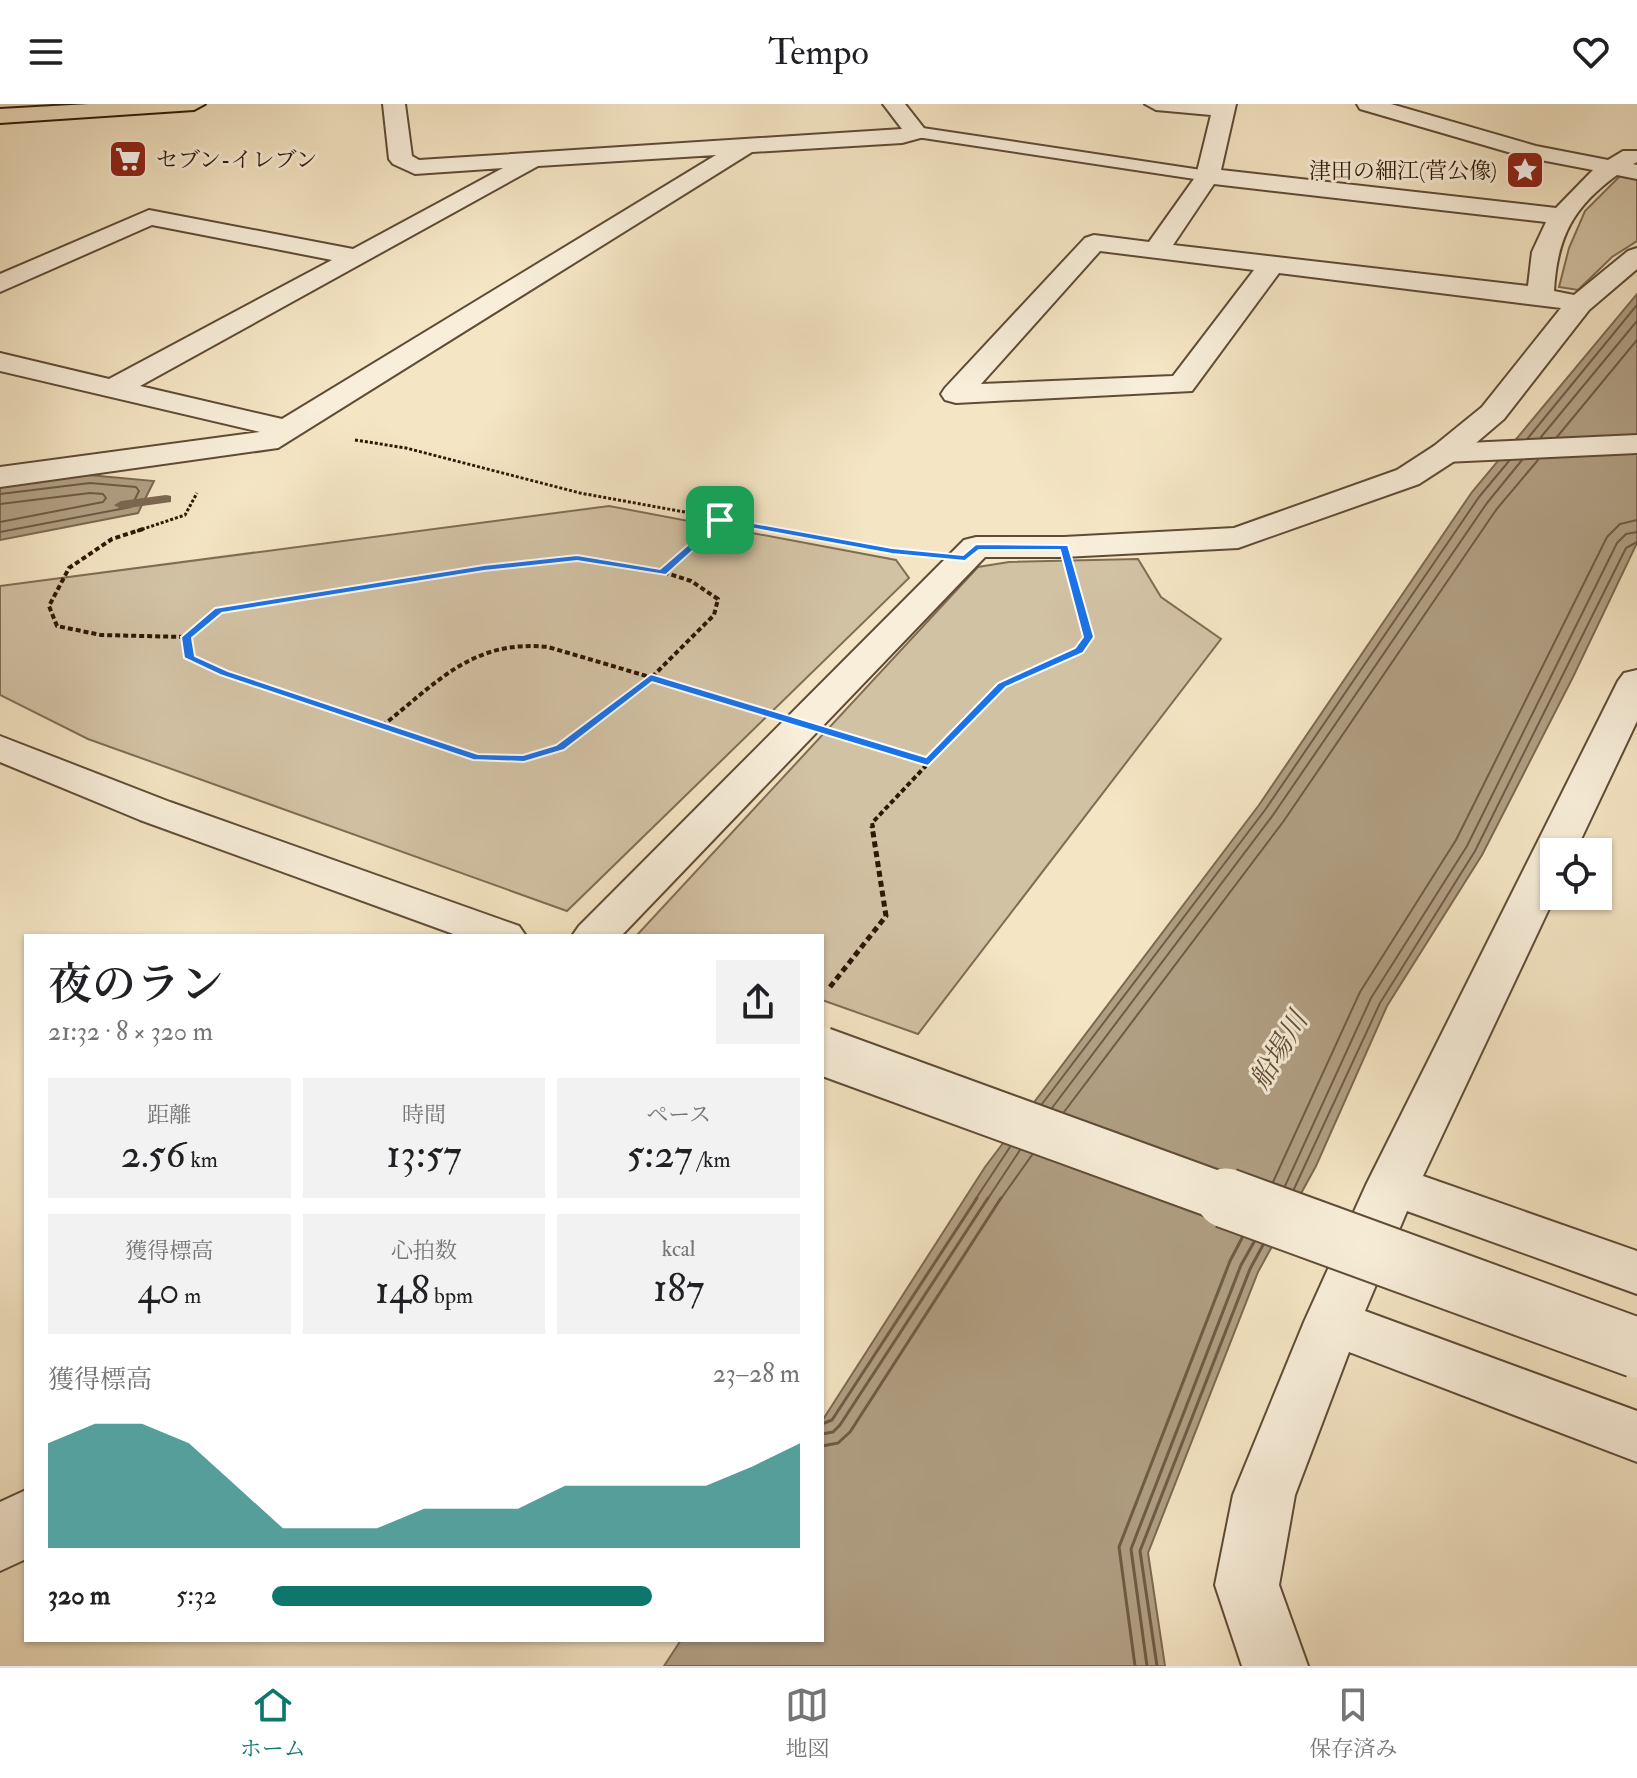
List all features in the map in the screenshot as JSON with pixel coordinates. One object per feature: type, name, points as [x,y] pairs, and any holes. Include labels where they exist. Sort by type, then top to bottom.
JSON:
[{"type":"highway","points":[[0,116],[194,104]]},
{"type":"street","points":[[394,104],[401,159],[415,167],[745,147],[902,136],[916,132],[895,105]]},
{"type":"street","points":[[1156,104],[1224,107],[1208,176],[1157,249]]},
{"type":"street","points":[[1368,104],[1533,152],[1637,172]]},
{"type":"street","points":[[895,105],[919,105]]},
{"type":"street","points":[[0,477],[267,441],[745,147]]},
{"type":"street","points":[[1540,296],[1545,251],[1561,216],[1608,168],[1637,154]]},
{"type":"street","points":[[112,389],[538,160]]},
{"type":"street","points":[[1208,176],[1561,216]]},
{"type":"street","points":[[0,284],[149,217],[357,257]]},
{"type":"street","points":[[1271,265],[1182,385],[956,394],[1094,243],[1540,296],[1579,304]]},
{"type":"street","points":[[597,934],[976,547],[1064,547],[1238,538],[1408,477],[1445,453],[1493,413],[1579,304],[1637,256]]},
{"type":"street","points":[[0,362],[287,429]]},
{"type":"street","points":[[1445,453],[1637,444]]},
{"type":"street","points":[[1275,1666],[1247,1585],[1264,1495],[1332,1322],[1392,1185],[1637,681]]},
{"type":"street","points":[[0,748],[155,811],[497,934]]},
{"type":"street","points":[[824,1052],[1637,1348]]},
{"type":"street","points":[[1392,1185],[1637,1273]]},
{"type":"street","points":[[1332,1322],[1637,1437]]},
{"type":"street","points":[[0,1543],[24,1519]]},
{"type":"lane","points":[[916,132],[1208,176]]},
{"type":"path","points":[[287,429],[406,448],[580,493],[720,520],[892,551],[965,558]]},
{"type":"path","points":[[187,637],[190,658],[224,673],[477,757],[524,758],[560,747],[651,678],[714,615],[718,599],[691,581],[663,572],[577,558],[484,568],[218,610],[187,637],[101,635],[57,626],[49,606],[69,568],[112,539],[185,515],[207,469],[209,449]]},
{"type":"path","points":[[663,572],[720,520]]},
{"type":"path","points":[[830,987],[886,916],[872,823],[1002,685],[1079,651],[1088,637],[1064,547]]},
{"type":"path","points":[[382,726],[470,659],[494,648],[520,644],[548,647],[928,762]]},
{"type":"shaded area","points":[[1621,175],[1637,177],[1637,241],[1612,257],[1578,290],[1559,287],[1569,248],[1585,211]]},
{"type":"shaded area","points":[[609,506],[896,560],[909,578],[567,911],[88,739],[0,695],[0,586]]},
{"type":"shaded area","points":[[1138,559],[1161,597],[1221,639],[918,1034],[824,1001],[824,934],[638,934],[978,567],[1009,562]]},
{"type":"water","name":"船場川","points":[[1637,294],[1637,543],[1482,855],[1387,1006],[1316,1166],[1258,1272],[1148,1553],[1165,1666],[664,1666],[680,1642],[824,1642],[824,1418],[985,1167],[1259,805],[1472,492]]},
{"type":"water","points":[[89,475],[154,481],[138,513],[0,540],[0,486]]},
{"type":"waterway","points":[[121,505],[166,499]]},
{"type":"place","name":"セブン-イレブン","points":[[128,159]]},
{"type":"place","name":"津田の細江(菅公像)","points":[[1525,170]]},
{"type":"route","points":[[720,520],[892,551],[965,558],[976,547],[1064,547],[1088,637],[1079,651],[1002,685],[928,762],[651,678],[560,747],[524,758],[477,757],[224,673],[190,658],[187,637],[218,610],[484,568],[577,558],[663,572],[720,520]]}]
